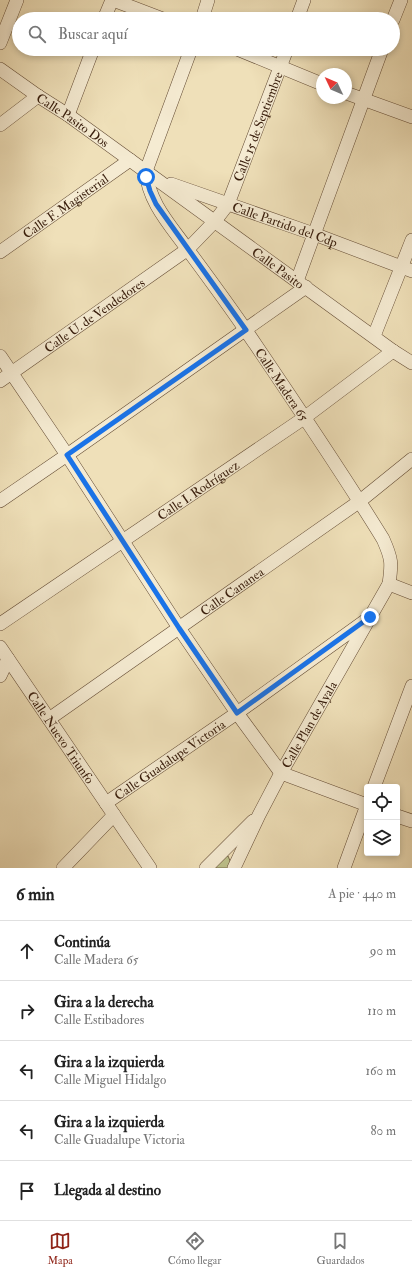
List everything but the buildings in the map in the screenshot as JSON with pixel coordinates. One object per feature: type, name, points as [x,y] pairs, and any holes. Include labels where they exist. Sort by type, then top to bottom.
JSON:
[{"type":"street","points":[[12,12],[17,0]]},
{"type":"street","points":[[107,12],[113,0],[145,12]]},
{"type":"street","points":[[204,12],[208,0]]},
{"type":"street","points":[[300,12],[304,0]]},
{"type":"street","points":[[396,12],[401,0]]},
{"type":"street","points":[[0,43],[12,13]]},
{"type":"street","points":[[68,115],[90,56]]},
{"type":"street","points":[[146,171],[188,56]]},
{"type":"street","points":[[252,56],[316,82]]},
{"type":"street","name":"Calle 15 de Septiembre","points":[[215,221],[228,204],[284,56]]},
{"type":"street","points":[[0,501],[246,330],[302,284],[314,234],[379,56]]},
{"type":"street","name":"Calle Pasito Dos","points":[[0,69],[68,115],[146,171]]},
{"type":"street","points":[[352,95],[412,117]]},
{"type":"street","points":[[0,125],[38,96]]},
{"type":"street","name":"Calle F. Magisterial","points":[[0,252],[130,160]]},
{"type":"street","name":"Calle Pasito","points":[[146,171],[393,351],[412,363]]},
{"type":"street","name":"Calle Madera 65","points":[[146,171],[150,191],[156,204],[246,330],[360,501],[383,539],[390,555],[391,567],[389,584]]},
{"type":"street","name":"Calle Partido del Cdp","points":[[157,180],[314,234],[407,269]]},
{"type":"street","name":"Calle U. de Vendedores","points":[[0,381],[188,249],[215,221]]},
{"type":"street","points":[[374,336],[407,269],[412,240]]},
{"type":"street","name":"Calle I. Rodríguez","points":[[0,624],[304,418],[393,351]]},
{"type":"street","points":[[0,356],[67,455],[179,628],[237,713],[281,773],[364,804]]},
{"type":"street","name":"Calle Cananea","points":[[49,719],[360,501],[412,459]]},
{"type":"street","points":[[389,584],[412,592]]},
{"type":"street","name":"Calle Plan de Ayala","points":[[234,868],[281,773],[389,584]]},
{"type":"street","name":"Calle Guadalupe Victoria","points":[[106,804],[237,713],[370,617]]},
{"type":"street","name":"Calle Nuevo Triunfo","points":[[0,647],[150,868]]},
{"type":"street","points":[[0,676],[8,659]]},
{"type":"street","points":[[375,784],[412,686]]},
{"type":"street","points":[[344,868],[364,813]]},
{"type":"street","name":"Calle Guadalupe Victoria","points":[[63,868],[114,815]]},
{"type":"street","points":[[206,868],[259,815]]},
{"type":"street","points":[[400,817],[412,821]]},
{"type":"green space","points":[[225,856],[228,856],[231,863],[229,868],[212,868]]},
{"type":"route","points":[[146,177],[156,204],[246,330],[67,455],[179,628],[237,713],[370,617]]}]
